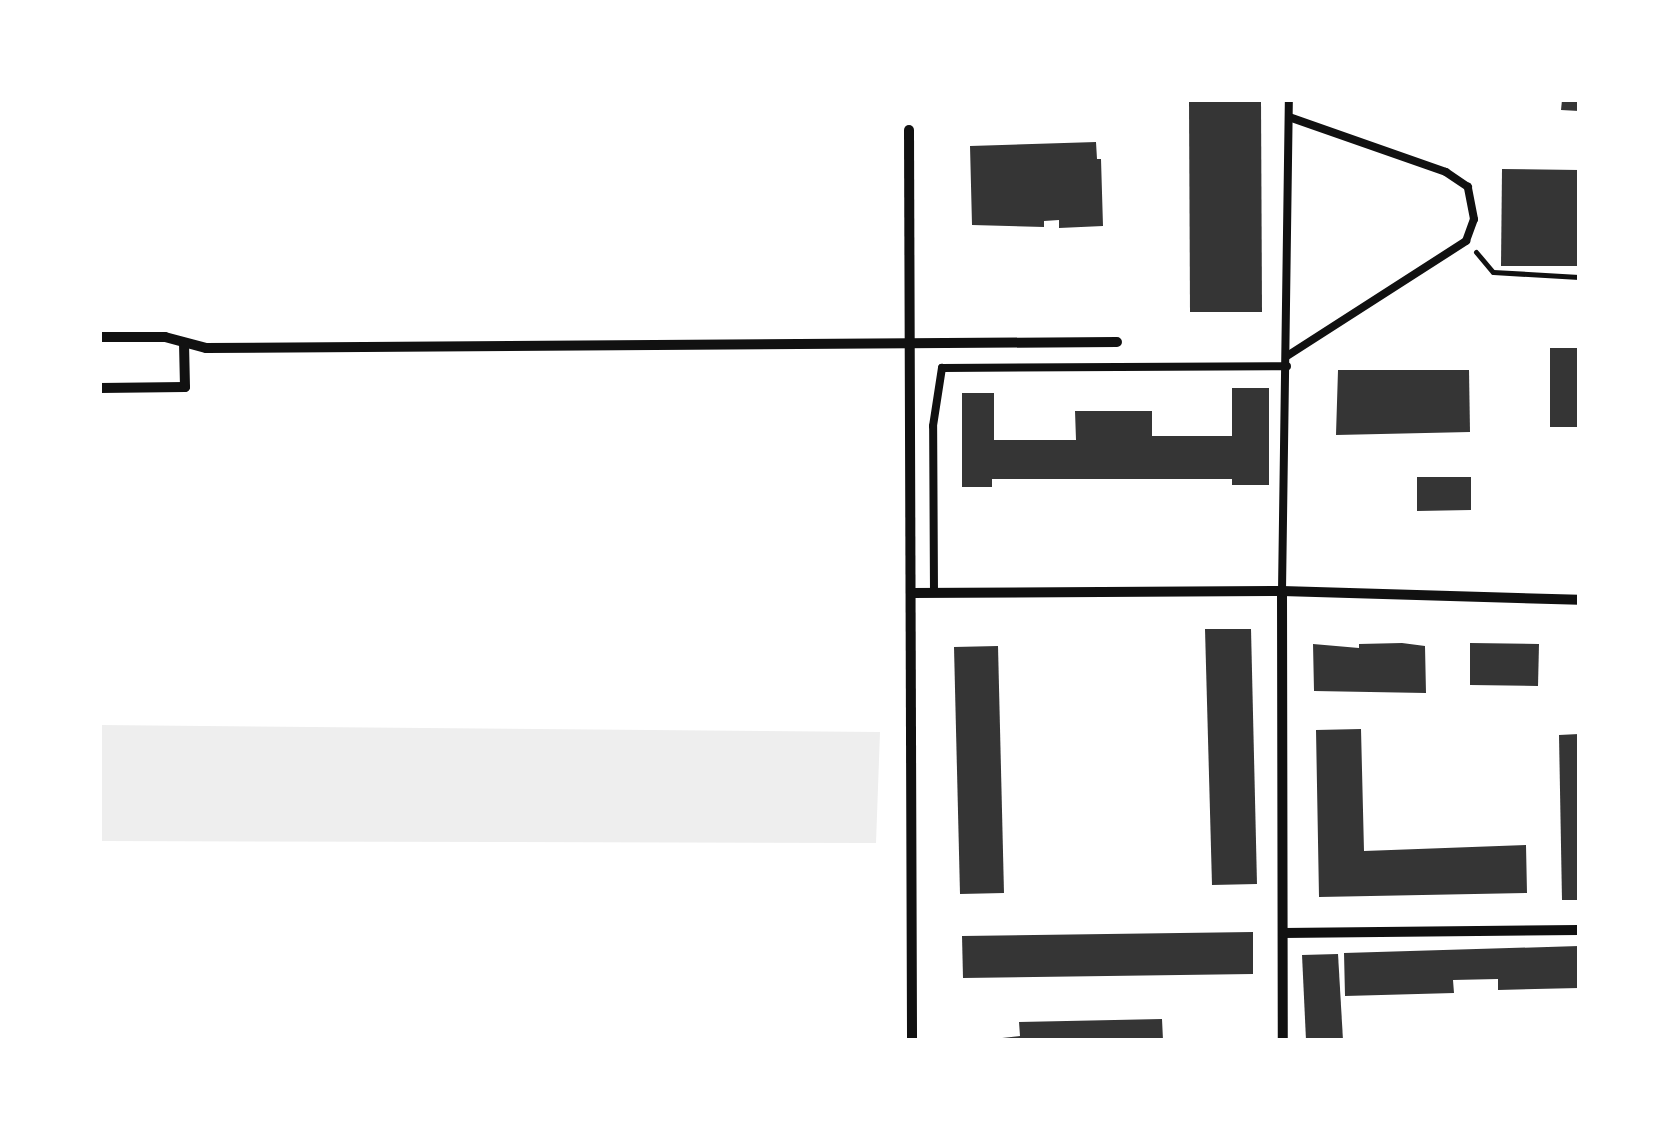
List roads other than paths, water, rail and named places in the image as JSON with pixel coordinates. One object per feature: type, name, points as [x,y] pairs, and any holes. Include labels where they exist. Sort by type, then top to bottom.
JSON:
[{"type":"street","points":[[909,130],[912,1040]]},
{"type":"street","points":[[100,337],[165,337],[206,348],[1117,342]]},
{"type":"street","points":[[100,388],[185,387],[184,343]]},
{"type":"street","points":[[911,594],[1282,591],[1579,600]]},
{"type":"street","points":[[1282,591],[1283,1040]]},
{"type":"street","points":[[1284,933],[1579,930]]},
{"type":"lane","points":[[1282,591],[1290,100]]},
{"type":"lane","points":[[934,593],[934,426],[942,368],[1286,361],[1466,241],[1474,219],[1468,187],[1446,172],[1289,117]]}]
